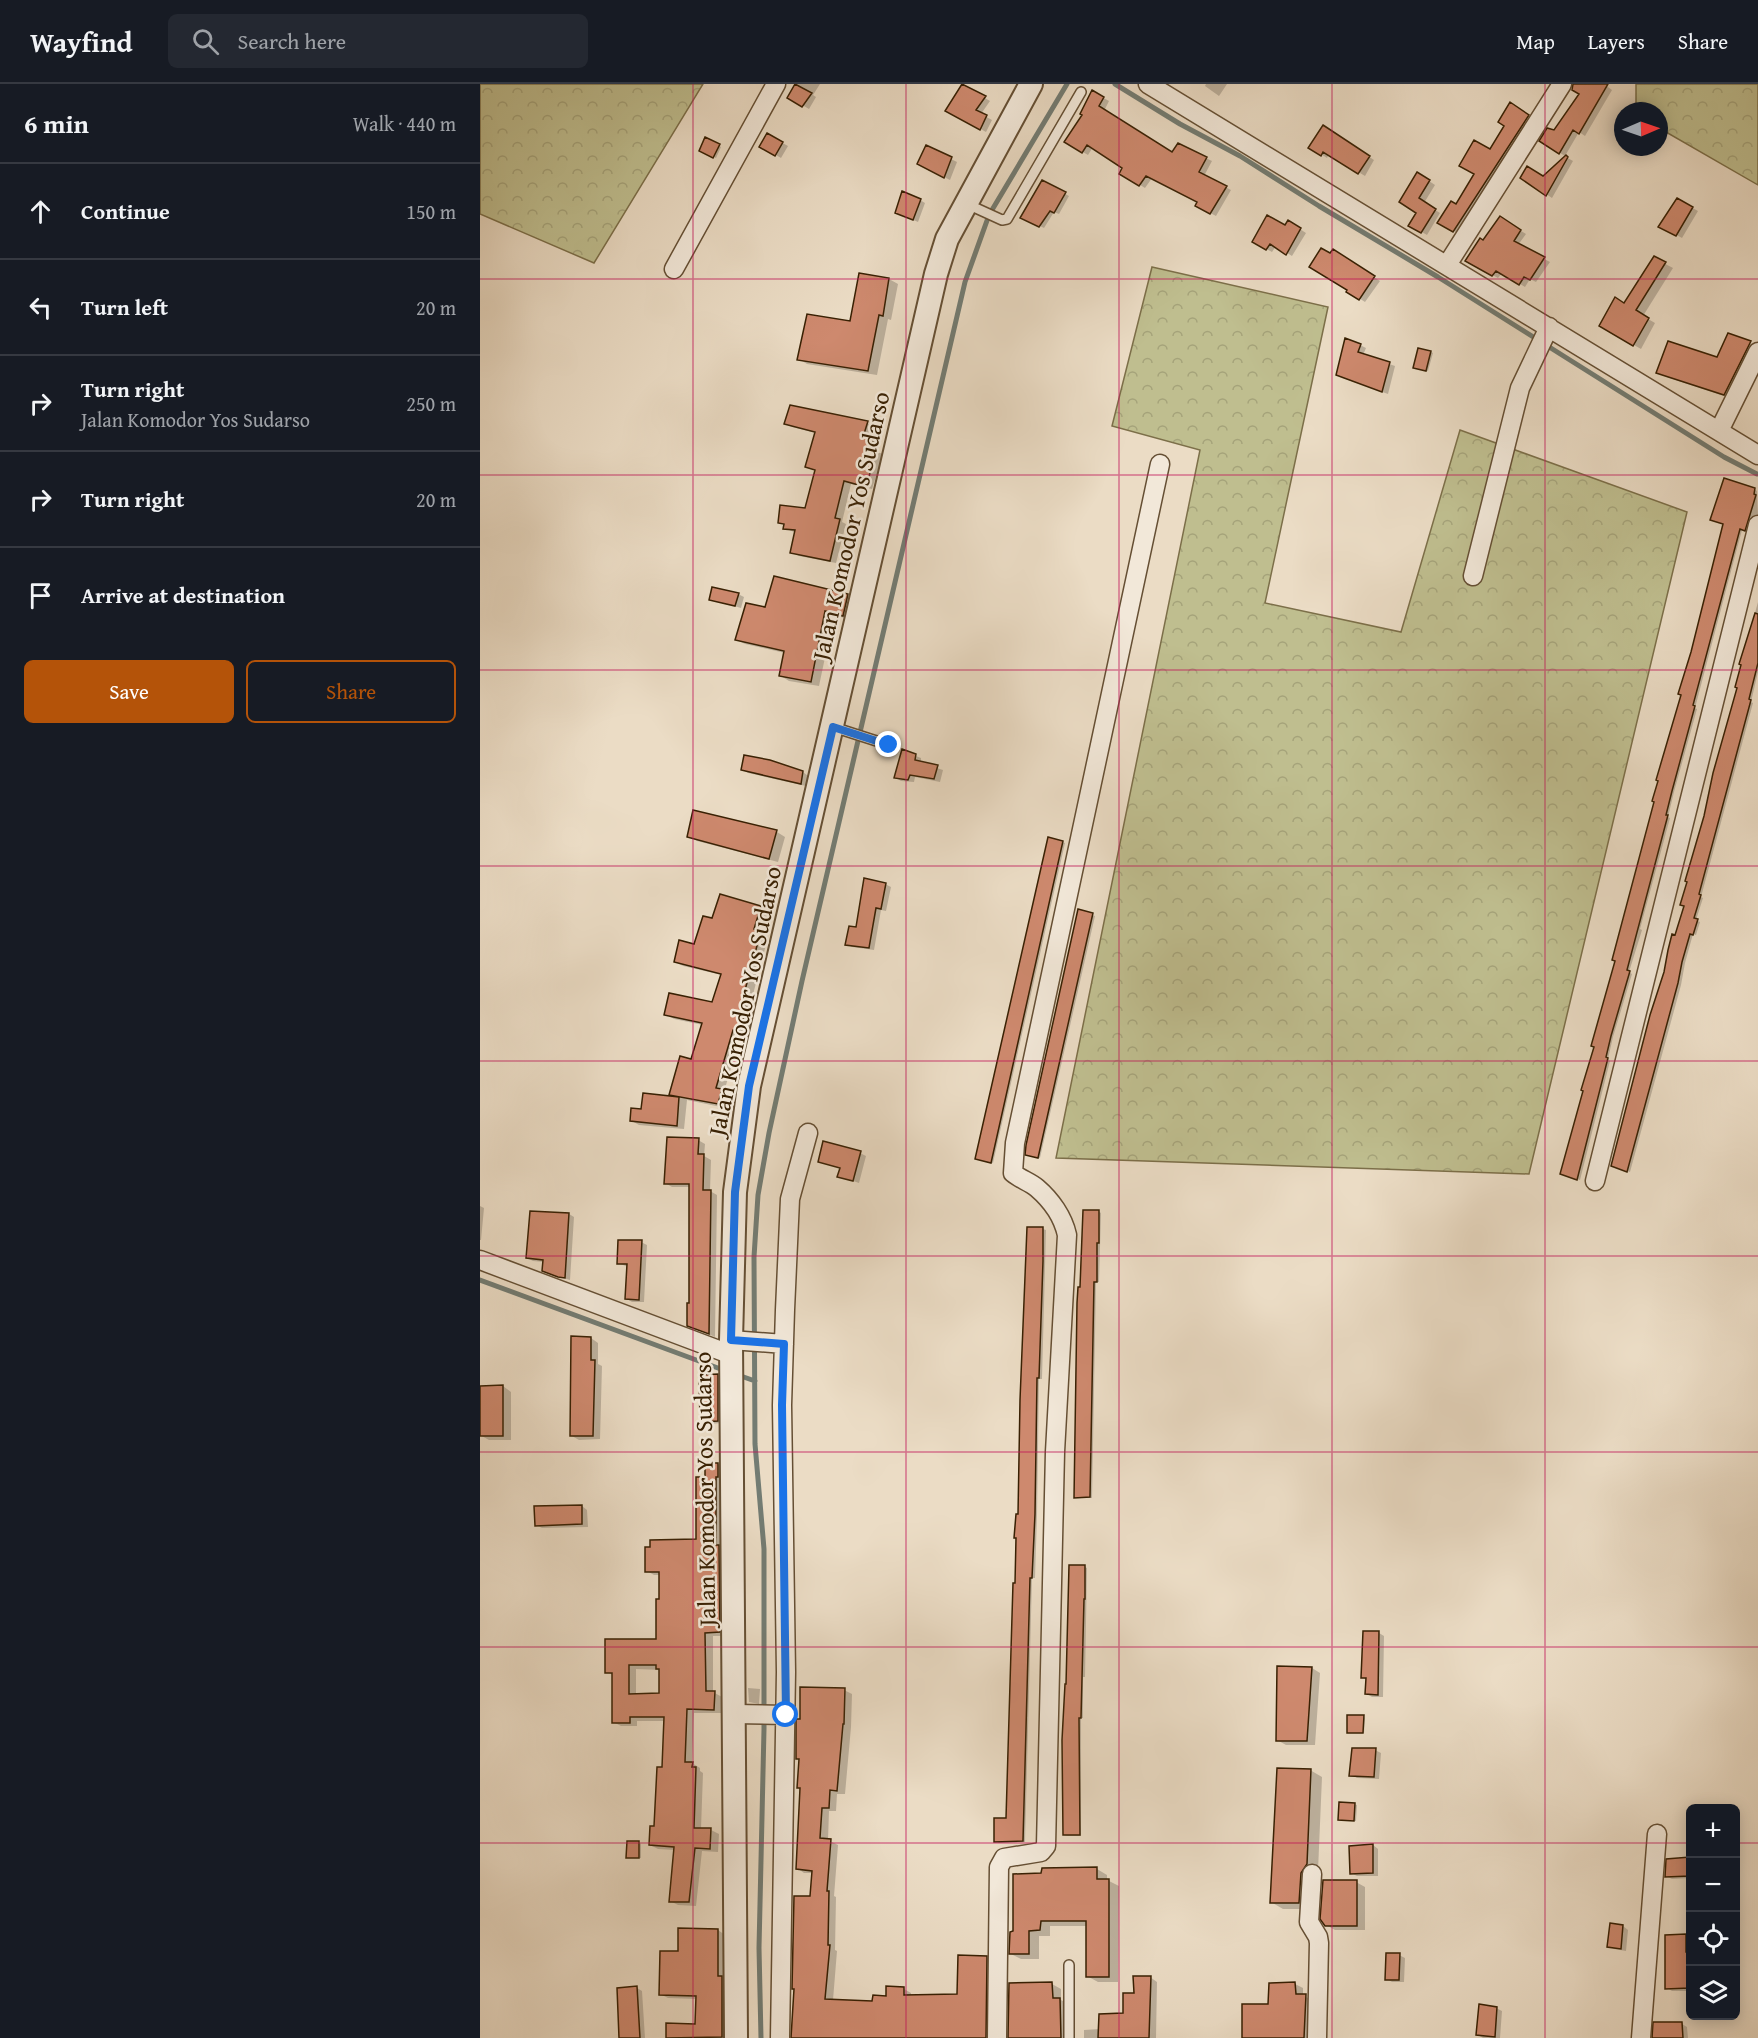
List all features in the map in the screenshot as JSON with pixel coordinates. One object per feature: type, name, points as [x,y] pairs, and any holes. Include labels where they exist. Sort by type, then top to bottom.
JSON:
[{"type":"street","points":[[674,269],[776,84]]},
{"type":"street","name":"Jalan Komodor Yos Sudarso","points":[[736,2038],[744,1714],[733,1357],[735,1192],[749,1086],[841,730],[936,274],[947,239],[972,206],[1031,84]]},
{"type":"street","points":[[1148,84],[1447,265],[1547,330],[1758,455]]},
{"type":"street","points":[[1447,265],[1562,84]]},
{"type":"street","points":[[1473,576],[1520,388],[1547,330]]},
{"type":"street","points":[[1719,431],[1758,352]]},
{"type":"street","points":[[997,2038],[999,1868],[1004,1858],[1041,1852],[1046,1846],[1055,1452],[1067,1235],[1063,1218],[1036,1187],[1021,1180],[1013,1173],[1012,1162],[1160,464]]},
{"type":"street","points":[[1595,1181],[1758,525]]},
{"type":"street","points":[[780,2038],[782,1405],[779,1344],[790,1199],[808,1132]]},
{"type":"street","points":[[480,1260],[733,1357],[779,1344]]},
{"type":"street","points":[[744,1714],[782,1715]]},
{"type":"street","points":[[1641,2038],[1657,1834]]},
{"type":"street","points":[[1312,1874],[1309,1923],[1319,1943],[1317,2038]]},
{"type":"lane","points":[[972,206],[1000,219],[1010,216],[1081,92]]},
{"type":"lane","points":[[841,730],[889,745]]},
{"type":"lane","points":[[1069,1965],[1069,2038]]},
{"type":"green space","points":[[480,84],[703,84],[594,263],[480,214]]},
{"type":"green space","points":[[1636,84],[1758,84],[1758,185],[1668,133],[1668,102],[1636,102]]},
{"type":"green space","points":[[1152,267],[1328,307],[1265,603],[1401,632],[1460,430],[1687,512],[1529,1174],[1056,1158],[1200,450],[1112,426]]},
{"type":"building","points":[[795,84],[812,93],[802,107],[787,98]]},
{"type":"building","points":[[962,84],[986,96],[976,110],[987,115],[980,130],[945,111]]},
{"type":"building","points":[[1573,84],[1608,84],[1579,134],[1573,130],[1559,154],[1539,141],[1547,128],[1554,130],[1579,94],[1572,90]]},
{"type":"building","points":[[1092,90],[1104,97],[1099,106],[1172,152],[1178,143],[1207,157],[1199,172],[1227,186],[1210,214],[1195,206],[1197,202],[1146,176],[1139,186],[1119,174],[1122,168],[1087,145],[1082,153],[1064,142],[1082,115],[1080,114]]},
{"type":"building","points":[[1510,102],[1529,115],[1453,232],[1437,223],[1451,201],[1456,204],[1474,174],[1459,166],[1474,140],[1490,149],[1504,126],[1498,122]]},
{"type":"building","points":[[1323,125],[1370,156],[1358,174],[1323,152],[1321,156],[1308,148]]},
{"type":"building","points":[[767,133],[783,142],[775,156],[759,147]]},
{"type":"building","points":[[705,137],[720,144],[713,158],[699,151]]},
{"type":"building","points":[[926,145],[952,157],[944,178],[917,164]]},
{"type":"building","points":[[1566,155],[1568,157],[1546,196],[1520,178],[1527,166],[1543,176]]},
{"type":"building","points":[[1417,172],[1430,180],[1419,198],[1436,209],[1421,233],[1408,226],[1416,213],[1399,202]]},
{"type":"building","points":[[1042,180],[1066,192],[1054,213],[1050,211],[1039,227],[1020,218]]},
{"type":"building","points":[[902,191],[921,199],[913,220],[895,213]]},
{"type":"building","points":[[1677,198],[1693,207],[1676,236],[1658,227]]},
{"type":"building","points":[[1267,215],[1285,225],[1288,220],[1301,228],[1286,255],[1270,244],[1266,250],[1252,242]]},
{"type":"building","points":[[1500,216],[1521,230],[1514,241],[1545,257],[1530,280],[1524,277],[1519,285],[1496,271],[1492,276],[1465,261],[1480,238],[1483,240]]},
{"type":"building","points":[[1321,248],[1330,253],[1333,249],[1375,276],[1359,300],[1309,267]]},
{"type":"building","points":[[1654,256],[1666,262],[1636,310],[1649,318],[1633,346],[1599,326],[1615,297],[1624,303]]},
{"type":"building","points":[[859,273],[889,278],[883,316],[879,315],[868,371],[797,360],[807,314],[850,321]]},
{"type":"building","points":[[1728,333],[1751,341],[1724,395],[1656,373],[1668,341],[1717,357]]},
{"type":"building","points":[[1345,338],[1361,344],[1358,352],[1390,362],[1382,392],[1336,375]]},
{"type":"building","points":[[1418,348],[1431,351],[1426,371],[1413,368]]},
{"type":"building","points":[[790,405],[868,421],[864,434],[874,437],[871,448],[877,449],[866,487],[844,481],[835,518],[840,519],[830,561],[790,553],[795,530],[783,529],[784,524],[778,523],[780,505],[805,508],[815,470],[805,467],[815,432],[784,424]]},
{"type":"building","points":[[1724,478],[1755,488],[1754,494],[1756,495],[1745,531],[1740,529],[1693,705],[1695,706],[1627,970],[1630,971],[1611,1036],[1606,1057],[1608,1058],[1577,1180],[1560,1174],[1594,1047],[1591,1046],[1615,961],[1612,960],[1654,802],[1652,801],[1658,781],[1656,780],[1681,695],[1678,694],[1691,652],[1723,524],[1710,520]]},
{"type":"building","points":[[774,576],[848,594],[843,616],[825,611],[811,682],[779,676],[784,651],[735,640],[746,603],[765,607]]},
{"type":"building","points":[[712,587],[739,593],[735,606],[709,600]]},
{"type":"building","points":[[1755,613],[1758,614],[1758,663],[1749,699],[1751,700],[1699,894],[1701,895],[1694,918],[1698,919],[1693,935],[1690,934],[1682,962],[1627,1172],[1611,1166],[1650,1015],[1664,972],[1672,934],[1675,935],[1684,906],[1680,905],[1687,882],[1685,881],[1737,688],[1735,687],[1741,665],[1739,664]]},
{"type":"building","points":[[902,749],[916,754],[915,760],[938,765],[934,779],[910,775],[908,780],[894,778]]},
{"type":"building","points":[[744,755],[770,760],[803,771],[801,784],[741,770]]},
{"type":"building","points":[[693,810],[777,830],[769,859],[687,837]]},
{"type":"building","points":[[1048,837],[1063,841],[991,1163],[975,1159]]},
{"type":"building","points":[[864,878],[886,883],[881,909],[876,908],[869,948],[845,945],[849,926],[856,927]]},
{"type":"building","points":[[720,894],[761,906],[754,929],[761,931],[741,1005],[747,1007],[739,1031],[733,1030],[716,1088],[722,1089],[718,1104],[669,1095],[680,1056],[691,1059],[702,1023],[664,1015],[669,993],[712,1002],[721,974],[674,962],[679,940],[694,944],[703,916],[712,918]]},
{"type":"building","points":[[1078,909],[1093,913],[1038,1158],[1025,1155],[1026,1145]]},
{"type":"building","points":[[643,1093],[679,1097],[677,1126],[630,1121],[631,1108],[641,1109]]},
{"type":"building","points":[[667,1137],[699,1138],[698,1154],[704,1154],[703,1190],[711,1190],[709,1334],[687,1326],[689,1184],[664,1184]]},
{"type":"building","points":[[823,1141],[861,1151],[853,1181],[837,1177],[840,1168],[818,1162]]},
{"type":"building","points":[[1083,1210],[1099,1210],[1099,1243],[1097,1243],[1097,1282],[1094,1282],[1090,1497],[1074,1498],[1077,1303],[1078,1287],[1080,1287]]},
{"type":"building","points":[[530,1211],[569,1213],[565,1278],[542,1271],[543,1260],[526,1258]]},
{"type":"building","points":[[1027,1227],[1043,1227],[1043,1261],[1039,1378],[1037,1378],[1035,1514],[1032,1578],[1030,1578],[1023,1841],[994,1842],[994,1818],[1006,1818],[1013,1583],[1015,1583],[1016,1538],[1014,1538],[1016,1514],[1018,1514]]},
{"type":"building","points":[[618,1240],[642,1240],[639,1300],[625,1299],[627,1264],[617,1264]]},
{"type":"building","points":[[571,1336],[591,1337],[591,1360],[595,1360],[593,1436],[570,1436]]},
{"type":"building","points":[[718,1374],[718,1421],[700,1422],[699,1375]]},
{"type":"building","points":[[503,1385],[503,1436],[480,1436],[480,1386]]},
{"type":"building","points":[[705,1463],[718,1463],[716,1545],[719,1545],[720,1632],[705,1633],[706,1691],[715,1691],[714,1710],[687,1709],[685,1762],[693,1762],[692,1767],[696,1767],[694,1828],[711,1828],[710,1849],[695,1848],[689,1902],[669,1902],[674,1847],[649,1845],[650,1826],[654,1826],[657,1767],[662,1767],[664,1717],[630,1717],[630,1723],[612,1723],[612,1673],[605,1673],[605,1639],[656,1639],[659,1572],[645,1572],[645,1547],[650,1547],[650,1540],[696,1539],[696,1477],[705,1477]],"holes":[[[629,1665],[656,1665],[656,1669],[659,1669],[659,1693],[629,1694]]]},
{"type":"building","points":[[582,1505],[582,1524],[535,1526],[534,1506]]},
{"type":"building","points":[[1069,1565],[1085,1565],[1081,1718],[1079,1718],[1080,1835],[1063,1835],[1062,1740]]},
{"type":"building","points":[[1363,1631],[1379,1631],[1378,1695],[1365,1694],[1366,1678],[1361,1678]]},
{"type":"building","points":[[1277,1666],[1312,1667],[1307,1741],[1276,1741]]},
{"type":"building","points":[[800,1687],[845,1688],[837,1791],[830,1790],[829,1808],[822,1808],[820,1838],[831,1839],[827,1891],[829,1891],[828,1945],[830,1945],[825,1999],[872,2001],[873,1995],[886,1996],[886,1986],[904,1987],[904,1995],[957,1994],[958,1955],[987,1956],[986,2038],[791,2038],[794,1989],[792,1989],[794,1896],[810,1896],[812,1871],[796,1869],[800,1788],[797,1788],[799,1759],[796,1759],[796,1719],[800,1719]]},
{"type":"building","points":[[1347,1715],[1364,1715],[1363,1733],[1347,1733]]},
{"type":"building","points":[[1352,1748],[1376,1748],[1374,1777],[1349,1776]]},
{"type":"building","points":[[1277,1768],[1311,1769],[1307,1864],[1301,1873],[1299,1903],[1270,1903]]},
{"type":"building","points":[[1339,1802],[1355,1803],[1354,1821],[1338,1820]]},
{"type":"building","points":[[627,1841],[639,1841],[639,1858],[626,1858]]},
{"type":"building","points":[[1373,1844],[1373,1873],[1350,1874],[1349,1846]]},
{"type":"building","points":[[1686,1857],[1686,1876],[1665,1877],[1666,1859]]},
{"type":"building","points":[[1097,1867],[1097,1879],[1109,1879],[1109,1977],[1086,1977],[1086,1921],[1041,1921],[1040,1930],[1029,1931],[1029,1954],[1009,1954],[1010,1932],[1013,1931],[1013,1874],[1041,1873],[1042,1868]]},
{"type":"building","points":[[1323,1880],[1357,1880],[1357,1926],[1325,1926],[1320,1919]]},
{"type":"building","points":[[1610,1923],[1623,1925],[1621,1949],[1607,1947]]},
{"type":"building","points":[[678,1928],[718,1929],[718,1976],[722,1976],[722,2037],[666,2038],[666,2023],[695,2024],[696,1996],[659,1995],[660,1951],[678,1951]]},
{"type":"building","points":[[1686,1934],[1686,1988],[1665,1989],[1665,1935]]},
{"type":"building","points":[[1386,1953],[1400,1953],[1399,1980],[1385,1980]]},
{"type":"building","points":[[1133,1976],[1151,1976],[1149,2038],[1098,2038],[1099,2014],[1123,2013],[1123,1993],[1134,1993]]},
{"type":"building","points":[[1052,1982],[1053,1998],[1060,1998],[1061,2038],[1008,2038],[1009,1983]]},
{"type":"building","points":[[1295,1982],[1296,1994],[1306,1994],[1304,2038],[1242,2038],[1242,2004],[1268,2004],[1269,1983]]},
{"type":"building","points":[[637,1986],[640,2038],[619,2038],[617,1988]]},
{"type":"building","points":[[1479,2004],[1497,2007],[1495,2037],[1476,2035]]},
{"type":"building","points":[[1653,2022],[1682,2022],[1683,2038],[1652,2038]]},
{"type":"waterway","points":[[761,2038],[759,1948],[764,1729],[764,1549],[755,1444],[754,1257],[758,1195],[802,981],[965,282],[989,215],[1067,84]]},
{"type":"waterway","points":[[1115,84],[1180,124],[1240,156],[1438,277],[1724,457],[1757,474]]},
{"type":"waterway","points":[[480,1280],[726,1371]]},
{"type":"waterway","points":[[738,1375],[755,1381]]},
{"type":"route","points":[[786,1715],[782,1405],[784,1344],[731,1340],[735,1192],[749,1086],[833,727],[889,745]]}]
